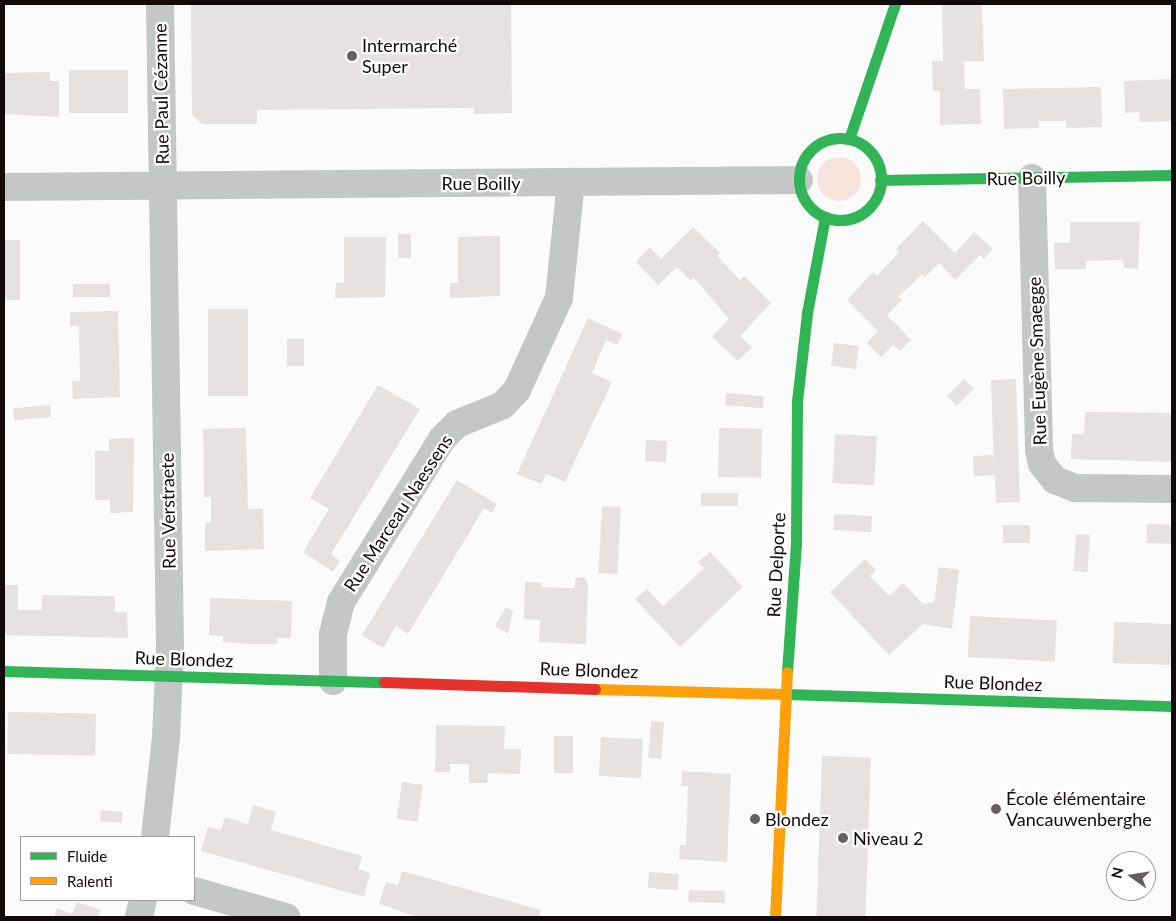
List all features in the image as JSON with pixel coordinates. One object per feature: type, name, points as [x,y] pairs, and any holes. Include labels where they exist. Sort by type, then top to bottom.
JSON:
[{"type":"street","name":"Rue Paul Cézanne","points":[[160,4],[162,185]]},
{"type":"street","points":[[849,139],[895,4]]},
{"type":"street","points":[[830,139],[849,139],[872,154],[878,167],[880,180],[875,199],[862,213],[844,220],[825,217],[806,203],[799,180],[802,162],[810,150],[830,139]]},
{"type":"street","name":"Rue Boilly","points":[[880,180],[1172,175]]},
{"type":"street","name":"Rue Eugène Smaegge","points":[[1032,178],[1042,464],[1055,480],[1075,488],[1172,489]]},
{"type":"street","name":"Rue Boilly","points":[[4,187],[799,180]]},
{"type":"street","name":"Rue Marceau Naessens","points":[[333,681],[333,634],[341,602],[442,440],[457,424],[503,405],[514,393],[525,373],[559,298],[571,182]]},
{"type":"street","name":"Rue Verstraete","points":[[155,836],[169,676],[162,185]]},
{"type":"street","name":"Rue Delporte","points":[[775,917],[786,694],[796,550],[797,401],[807,313],[825,217]]},
{"type":"street","name":"Rue Blondez","points":[[4,671],[1172,706]]},
{"type":"street","points":[[195,891],[286,917]]},
{"type":"street","points":[[139,917],[143,901]]},
{"type":"shaded area","points":[[835,157],[843,157],[855,163],[861,179],[855,195],[843,201],[835,201],[823,195],[817,183],[817,175],[823,163]]},
{"type":"building","name":"Intermarché Super","points":[[191,4],[511,4],[512,113],[474,114],[474,108],[257,110],[257,124],[202,124],[192,115]]},
{"type":"building","points":[[942,4],[982,4],[984,61],[964,61],[965,89],[980,89],[981,124],[940,125],[940,91],[933,91],[932,61],[943,61]]},
{"type":"building","points":[[69,70],[128,70],[128,113],[69,113]]},
{"type":"building","points":[[50,72],[50,81],[59,81],[59,117],[4,114],[4,73]]},
{"type":"building","points":[[1172,79],[1172,121],[1140,122],[1139,112],[1125,113],[1124,81]]},
{"type":"building","points":[[1101,87],[1102,127],[1066,128],[1066,121],[1039,121],[1039,128],[1004,129],[1003,89]]},
{"type":"building","points":[[923,221],[955,253],[974,232],[993,249],[984,259],[980,255],[955,280],[939,263],[925,277],[922,274],[898,297],[902,300],[887,315],[911,340],[900,351],[893,345],[881,357],[867,343],[878,331],[847,300],[873,272],[877,276],[899,252],[896,249]]},
{"type":"building","points":[[1070,222],[1140,222],[1138,269],[1124,268],[1123,260],[1086,261],[1086,269],[1055,269],[1054,243],[1070,243]]},
{"type":"building","points":[[693,227],[720,253],[717,256],[740,280],[744,276],[771,303],[740,336],[752,347],[738,361],[712,337],[729,319],[694,278],[691,281],[677,267],[658,285],[636,262],[650,247],[661,259]]},
{"type":"building","points":[[398,234],[411,234],[411,258],[398,258]]},
{"type":"building","points":[[500,236],[500,296],[450,298],[450,283],[458,283],[458,237]]},
{"type":"building","points":[[344,237],[386,237],[385,297],[335,298],[336,283],[344,283]]},
{"type":"building","points":[[4,240],[20,240],[20,300],[4,300]]},
{"type":"building","points":[[73,284],[110,284],[110,297],[73,297]]},
{"type":"building","points":[[208,309],[248,309],[248,396],[208,396]]},
{"type":"building","points":[[118,311],[120,397],[73,399],[72,381],[80,381],[79,326],[70,326],[70,312]]},
{"type":"building","points":[[588,318],[622,334],[617,345],[606,340],[592,373],[612,382],[565,482],[546,474],[541,484],[517,474]]},
{"type":"building","points":[[287,339],[304,339],[304,366],[287,366]]},
{"type":"building","points":[[834,343],[859,346],[856,369],[831,366]]},
{"type":"building","points":[[964,379],[974,389],[957,406],[947,396]]},
{"type":"building","points":[[1016,379],[1020,502],[996,503],[995,475],[974,476],[973,456],[993,455],[994,467],[991,380]]},
{"type":"building","points":[[378,385],[420,409],[331,554],[340,561],[333,572],[303,552],[329,509],[310,498]]},
{"type":"building","points":[[726,393],[764,396],[763,408],[725,405]]},
{"type":"building","points":[[50,405],[51,417],[14,420],[13,408]]},
{"type":"building","points":[[1085,412],[1172,413],[1172,462],[1071,459],[1072,434],[1084,434]]},
{"type":"building","points":[[246,428],[248,509],[263,509],[264,549],[205,551],[205,523],[211,523],[211,497],[204,497],[203,429]]},
{"type":"building","points":[[719,428],[762,429],[761,478],[718,477]]},
{"type":"building","points":[[835,434],[877,436],[874,485],[832,483]]},
{"type":"building","points":[[134,438],[133,512],[110,513],[110,500],[95,500],[95,451],[109,451],[109,439]]},
{"type":"building","points":[[646,440],[667,441],[666,462],[645,461]]},
{"type":"building","points":[[457,480],[497,504],[492,513],[484,508],[408,634],[396,626],[383,648],[362,635]]},
{"type":"building","points":[[701,493],[738,493],[738,506],[701,506]]},
{"type":"building","points":[[602,506],[621,507],[617,574],[598,573]]},
{"type":"building","points":[[834,514],[872,516],[871,532],[833,530]]},
{"type":"building","points":[[1147,524],[1172,525],[1171,544],[1146,543]]},
{"type":"building","points":[[1003,525],[1030,525],[1030,543],[1003,543]]},
{"type":"building","points":[[1076,534],[1090,535],[1087,572],[1073,571]]},
{"type":"building","points":[[710,552],[743,587],[680,647],[635,599],[647,589],[663,606],[704,568],[698,562]]},
{"type":"building","points":[[865,559],[876,570],[870,576],[889,596],[903,583],[923,604],[934,602],[939,567],[959,570],[952,629],[923,624],[889,655],[830,592]]},
{"type":"building","points":[[584,577],[588,584],[586,644],[539,642],[540,620],[524,619],[525,582],[542,583],[541,587],[574,588],[576,578]]},
{"type":"building","points":[[4,585],[18,585],[18,610],[42,610],[42,595],[115,596],[115,612],[127,612],[128,638],[4,635]]},
{"type":"building","points":[[210,598],[292,601],[291,638],[277,638],[277,644],[223,642],[223,636],[209,635]]},
{"type":"building","points":[[506,607],[513,611],[508,634],[495,626]]},
{"type":"building","points":[[970,616],[1057,621],[1055,661],[968,657]]},
{"type":"building","points":[[1114,622],[1172,624],[1171,665],[1113,663]]},
{"type":"building","points":[[8,712],[96,714],[95,756],[7,754]]},
{"type":"building","points":[[651,721],[664,722],[661,759],[648,758]]},
{"type":"building","points":[[436,725],[505,726],[504,749],[521,749],[520,774],[488,773],[487,783],[469,783],[469,764],[450,764],[450,772],[435,772]]},
{"type":"building","points":[[554,736],[573,736],[573,773],[554,773]]},
{"type":"building","points":[[601,737],[643,739],[641,778],[599,776]]},
{"type":"building","name":"Niveau 2","points":[[822,756],[871,758],[865,917],[816,917]]},
{"type":"building","points":[[682,771],[731,774],[727,862],[679,859],[680,845],[686,845],[688,786],[681,786]]},
{"type":"building","points":[[402,782],[423,785],[418,822],[397,819]]},
{"type":"building","points":[[253,805],[276,812],[271,830],[362,856],[358,869],[370,873],[364,897],[201,851],[208,827],[221,830],[225,817],[248,824]]},
{"type":"building","points":[[101,810],[123,812],[122,823],[100,821]]},
{"type":"building","points":[[402,871],[541,910],[539,917],[417,917],[379,904],[386,882],[398,885]]},
{"type":"building","points":[[649,872],[679,874],[678,890],[648,888]]},
{"type":"building","points":[[689,890],[725,891],[725,903],[689,902]]},
{"type":"building","points":[[77,902],[101,910],[98,917],[54,917],[57,908],[72,914]]},
{"type":"traffic: fast","points":[[849,139],[895,4]]},
{"type":"traffic: fast","points":[[840,138],[856,141],[869,150],[878,163],[881,179],[878,195],[869,208],[856,217],[840,220],[824,217],[811,208],[802,195],[799,179],[802,163],[811,150],[824,141],[840,138]]},
{"type":"traffic: fast","points":[[880,180],[1172,175]]},
{"type":"traffic: fast","points":[[787,672],[796,544],[797,401],[807,313],[825,217]]},
{"type":"traffic: fast","points":[[4,671],[384,682]]},
{"type":"traffic: fast","points":[[786,694],[1172,706]]},
{"type":"traffic: slow","points":[[775,917],[787,672]]},
{"type":"traffic: slow","points":[[595,689],[786,694]]},
{"type":"traffic: jam","points":[[384,682],[595,689]]},
{"type":"place","name":"Intermarché Super","points":[[352,56]]},
{"type":"place","name":"École élémentaire Vancauwenberghe","points":[[996,809]]},
{"type":"place","name":"Blondez","points":[[755,819]]},
{"type":"place","name":"Niveau 2","points":[[843,838]]}]
